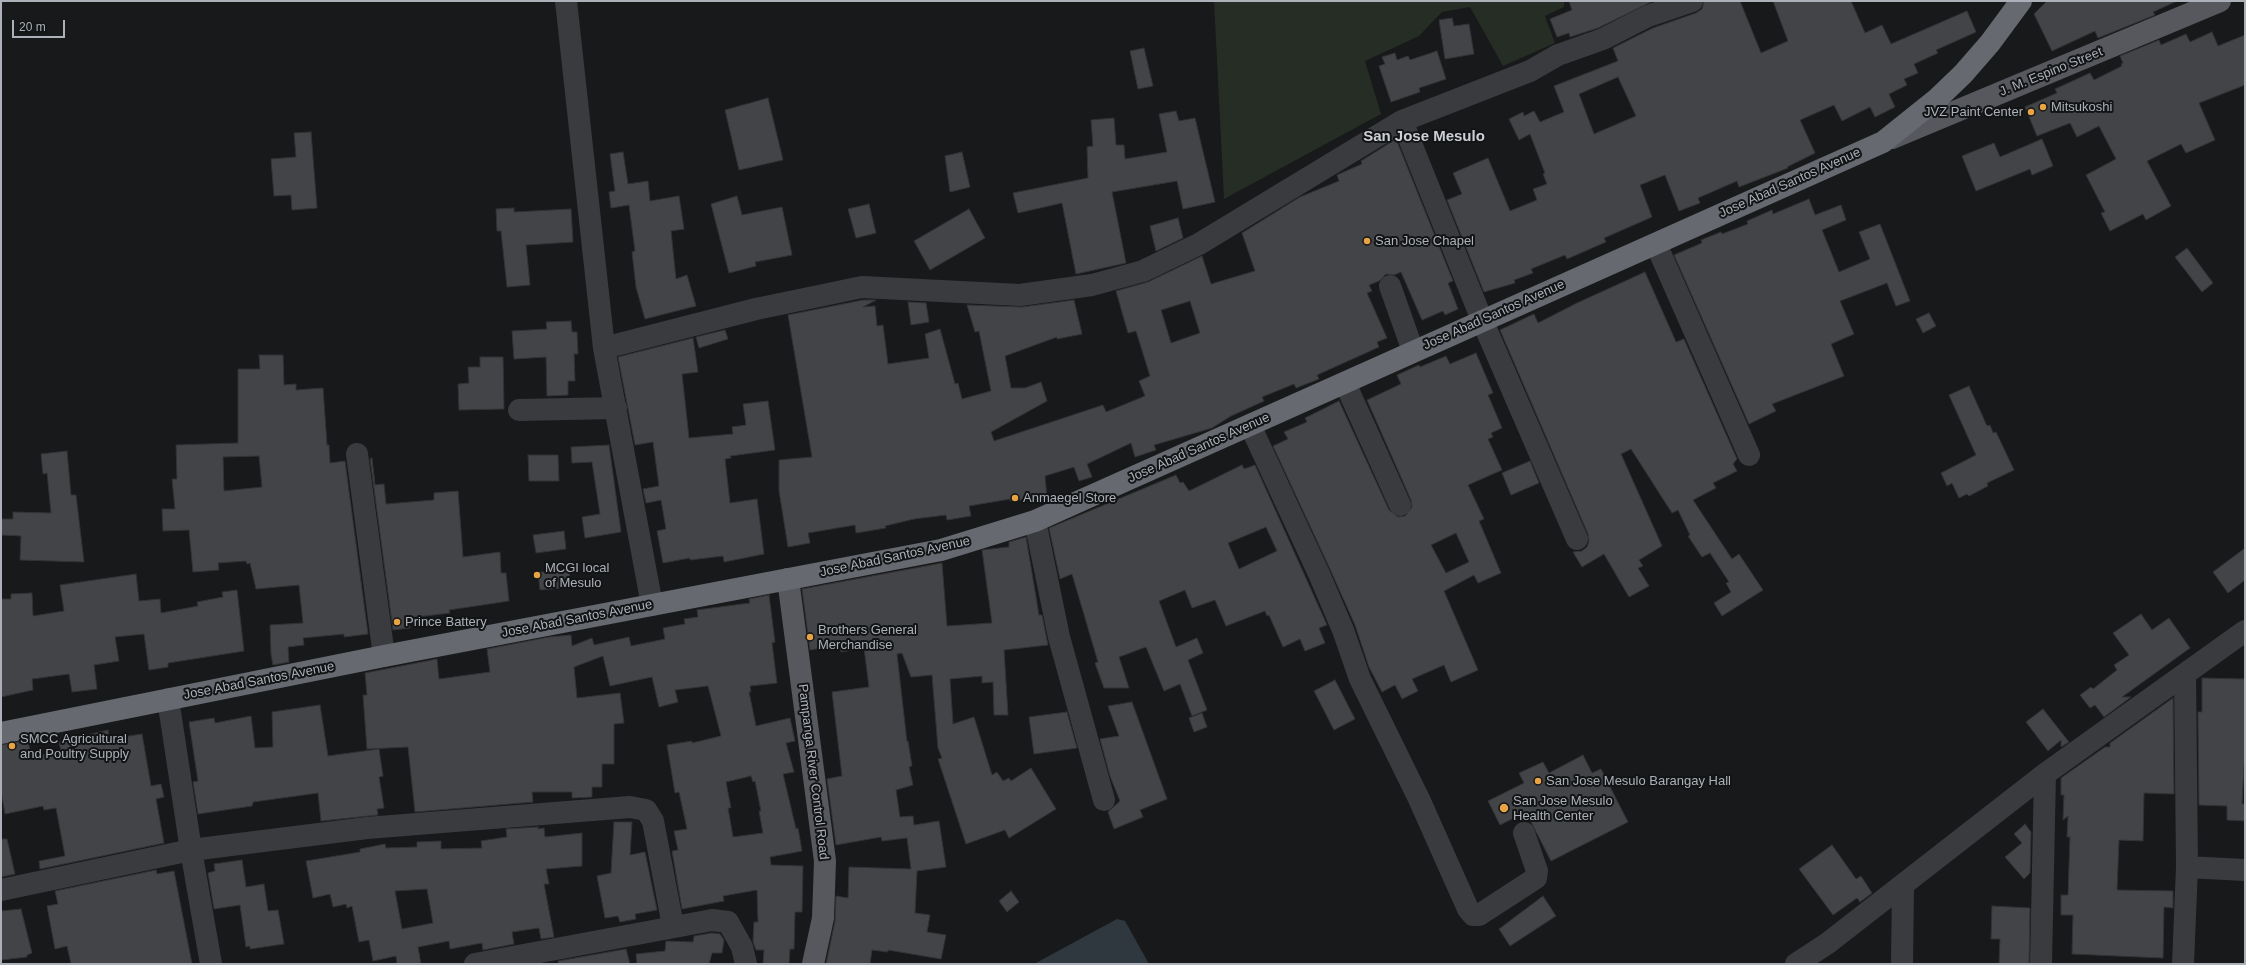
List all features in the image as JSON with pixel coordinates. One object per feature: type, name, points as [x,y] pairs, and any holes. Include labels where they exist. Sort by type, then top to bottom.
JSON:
[{"type":"highway","name":"Jose Abad Santos Avenue","points":[[1,733],[384,656],[941,550],[1035,521],[1882,142],[1938,98],[1963,74],[1990,43],[2021,1]]},
{"type":"main road","name":"J. M. Espino Street","points":[[1882,142],[2220,1]]},
{"type":"main road","name":"Pampanga River Control Road","points":[[788,579],[825,861],[823,918],[812,964]]},
{"type":"street","points":[[566,1],[604,348],[652,604]]},
{"type":"street","points":[[604,348],[756,310],[862,287],[1020,295],[1092,285],[1143,271],[1199,244],[1402,121],[1530,71],[1558,55],[1596,42],[1648,16],[1692,1]]},
{"type":"street","points":[[1402,121],[1482,320],[1577,539]]},
{"type":"street","points":[[1656,244],[1749,455]]},
{"type":"street","points":[[1390,286],[1413,351]]},
{"type":"street","points":[[1345,383],[1400,504]]},
{"type":"street","points":[[519,410],[616,408]]},
{"type":"street","points":[[1250,426],[1319,574],[1343,630],[1360,679],[1419,799],[1468,909],[1473,915],[1479,915],[1536,878],[1537,871],[1524,833]]},
{"type":"street","points":[[357,454],[384,656]]},
{"type":"street","points":[[1035,521],[1059,637],[1104,800]]},
{"type":"street","points":[[1796,964],[1828,943],[2045,774],[2245,631]]},
{"type":"street","points":[[2183,964],[2186,867],[2184,674]]},
{"type":"street","points":[[168,699],[191,850],[211,964]]},
{"type":"street","points":[[2041,964],[2045,774]]},
{"type":"street","points":[[1,890],[191,850],[367,828],[630,807],[646,810],[653,821],[673,926]]},
{"type":"street","points":[[2186,867],[2245,870]]},
{"type":"street","points":[[1902,964],[1903,885]]},
{"type":"street","points":[[475,964],[673,926],[712,920],[728,922],[742,947],[746,964]]},
{"type":"shaded area","points":[[1214,1],[1564,1],[1564,7],[1545,16],[1555,43],[1503,66],[1470,7],[1442,12],[1419,36],[1365,61],[1381,114],[1224,199]]},
{"type":"shaded area","points":[[1117,919],[1125,921],[1149,964],[1034,964]]},
{"type":"building","points":[[1569,1],[1653,1],[1598,28],[1570,37],[1569,33],[1557,37],[1550,19],[1572,10]]},
{"type":"building","points":[[1704,1],[1740,1],[1761,53],[1788,41],[1773,1],[1851,1],[1865,33],[1882,25],[1891,44],[1967,11],[1976,32],[1936,50],[1938,53],[1914,64],[1918,73],[1904,79],[1907,85],[1889,94],[1895,107],[1875,117],[1870,107],[1842,121],[1834,105],[1800,120],[1815,153],[1787,167],[1788,168],[1739,187],[1737,181],[1698,198],[1700,203],[1679,211],[1665,175],[1640,185],[1652,217],[1604,238],[1606,242],[1567,259],[1565,255],[1531,269],[1533,273],[1514,280],[1515,283],[1484,292],[1447,200],[1462,194],[1453,173],[1488,158],[1510,211],[1537,200],[1533,189],[1547,184],[1543,174],[1545,173],[1530,134],[1519,140],[1509,119],[1523,112],[1524,116],[1534,111],[1540,122],[1564,112],[1554,86],[1618,61],[1613,48],[1653,28],[1696,13],[1702,9]],"holes":[[[1618,77],[1636,116],[1594,134],[1579,94]]]},
{"type":"building","points":[[2047,1],[2177,1],[2153,12],[2155,15],[2098,38],[2095,31],[2052,51],[2034,14]]},
{"type":"building","points":[[1452,18],[1454,26],[1469,24],[1474,54],[1445,59],[1439,20]]},
{"type":"building","points":[[2212,32],[2218,46],[2245,35],[2245,85],[2199,103],[2215,140],[2186,153],[2181,144],[2147,161],[2171,206],[2146,220],[2143,214],[2110,231],[2101,213],[2105,212],[2086,175],[2116,159],[2099,126],[2077,137],[2070,123],[2037,136],[2025,107],[2057,93],[2055,89],[2090,73],[2094,80],[2122,66],[2121,64],[2123,63],[2120,56],[2159,40],[2161,45],[2186,34],[2190,42]]},
{"type":"building","points":[[1144,48],[1153,86],[1138,89],[1130,51]]},
{"type":"building","points":[[1437,51],[1446,79],[1419,88],[1420,92],[1391,102],[1379,66],[1385,64],[1382,57],[1395,53],[1397,60],[1408,56],[1410,60]]},
{"type":"building","points":[[768,98],[783,160],[739,170],[725,110]]},
{"type":"building","points":[[1176,111],[1179,121],[1195,118],[1215,202],[1183,209],[1177,181],[1112,192],[1126,263],[1076,274],[1062,203],[1018,213],[1013,193],[1088,178],[1087,147],[1093,146],[1091,120],[1114,118],[1116,145],[1124,145],[1125,159],[1167,152],[1159,114]]},
{"type":"building","points":[[311,132],[317,208],[292,210],[291,195],[274,196],[271,159],[296,157],[294,133]]},
{"type":"building","points":[[1396,139],[1453,281],[1448,283],[1458,309],[1445,315],[1443,311],[1422,320],[1401,272],[1394,275],[1386,274],[1379,281],[1369,285],[1372,291],[1367,293],[1387,338],[1377,342],[1379,347],[1317,375],[1319,379],[1296,388],[1294,384],[1262,397],[1264,401],[1231,416],[1212,428],[1154,445],[1156,450],[1135,457],[1131,443],[1087,464],[1092,477],[1079,481],[1074,467],[1045,476],[1047,497],[1010,501],[1010,499],[969,506],[971,516],[947,520],[946,515],[914,519],[885,526],[886,528],[856,533],[855,525],[808,533],[810,543],[788,547],[779,491],[779,460],[812,457],[788,315],[863,300],[876,300],[863,307],[875,306],[877,326],[883,325],[888,364],[929,358],[925,334],[940,329],[955,384],[958,383],[962,399],[991,391],[979,331],[975,332],[967,305],[1022,307],[1074,300],[1082,334],[1057,339],[1057,337],[1005,356],[1011,388],[1025,388],[1041,382],[1047,401],[991,432],[994,441],[1103,405],[1106,412],[1145,396],[1139,381],[1150,376],[1136,331],[1128,333],[1116,291],[1148,282],[1202,256],[1211,284],[1255,271],[1242,233],[1300,197],[1339,181],[1337,175],[1362,164],[1361,161]],"holes":[[[1190,301],[1200,333],[1171,343],[1161,310]]]},
{"type":"building","points":[[2042,139],[2053,166],[2032,175],[2030,169],[1976,191],[1962,156],[1994,143],[2000,157]]},
{"type":"building","points":[[623,152],[628,184],[648,181],[650,201],[679,196],[684,229],[671,231],[676,279],[687,275],[696,306],[645,319],[636,287],[632,252],[635,251],[629,205],[611,208],[609,192],[615,191],[610,154]]},
{"type":"building","points":[[962,152],[970,187],[950,192],[945,156]]},
{"type":"building","points":[[737,196],[742,215],[782,207],[792,255],[755,262],[756,266],[729,273],[711,204]]},
{"type":"building","points":[[1809,199],[1815,215],[1841,205],[1846,220],[1822,230],[1839,272],[1870,259],[1859,232],[1880,224],[1910,301],[1896,306],[1887,283],[1840,301],[1854,334],[1831,344],[1844,376],[1772,404],[1776,411],[1749,424],[1674,255],[1702,243],[1701,240],[1748,224],[1747,221],[1772,210],[1773,214]]},
{"type":"building","points":[[869,204],[876,233],[856,238],[848,209]]},
{"type":"building","points":[[514,208],[514,212],[571,209],[573,242],[526,245],[530,285],[507,287],[501,231],[497,231],[496,209]]},
{"type":"building","points":[[969,209],[985,238],[930,270],[914,241]]},
{"type":"building","points":[[1178,218],[1183,238],[1156,251],[1150,226]]},
{"type":"building","points":[[2187,248],[2213,283],[2202,292],[2175,257]]},
{"type":"building","points":[[1645,272],[1676,342],[1684,339],[1737,459],[1733,464],[1737,471],[1713,483],[1716,488],[1693,500],[1732,559],[1739,554],[1763,590],[1722,616],[1714,603],[1731,592],[1726,583],[1729,582],[1710,553],[1702,557],[1688,536],[1690,535],[1678,510],[1672,513],[1631,449],[1621,454],[1662,546],[1639,560],[1643,566],[1638,568],[1649,586],[1629,597],[1604,554],[1582,567],[1573,552],[1582,551],[1587,547],[1589,541],[1588,534],[1500,330],[1534,314],[1538,323],[1577,303]]},
{"type":"building","points":[[908,302],[926,303],[929,322],[911,325]]},
{"type":"building","points":[[1929,313],[1936,326],[1923,333],[1916,319]]},
{"type":"building","points":[[571,321],[572,332],[577,332],[578,354],[574,354],[575,381],[568,381],[568,395],[547,396],[546,357],[514,359],[512,331],[547,329],[546,322]]},
{"type":"building","points":[[725,330],[728,339],[699,348],[696,337]]},
{"type":"building","points":[[693,338],[698,372],[682,374],[689,438],[733,434],[732,427],[746,425],[743,404],[768,401],[775,450],[730,456],[731,458],[725,459],[730,503],[757,499],[764,554],[724,562],[723,556],[690,560],[690,558],[663,563],[657,531],[666,529],[661,500],[646,503],[643,489],[659,486],[653,442],[635,445],[618,357]]},
{"type":"building","points":[[1476,353],[1493,393],[1488,395],[1502,428],[1491,433],[1493,437],[1488,439],[1502,470],[1468,485],[1484,519],[1479,521],[1501,573],[1478,583],[1474,575],[1444,591],[1478,670],[1451,682],[1444,665],[1412,679],[1418,691],[1402,699],[1395,685],[1382,692],[1369,667],[1355,625],[1273,446],[1288,439],[1284,432],[1307,422],[1305,418],[1339,401],[1389,510],[1398,517],[1405,516],[1412,507],[1411,500],[1367,400],[1401,384],[1397,375],[1419,365],[1420,367],[1446,356],[1450,364]],"holes":[[[1456,533],[1469,562],[1446,573],[1431,545]]]},
{"type":"building","points":[[259,355],[283,355],[284,385],[296,384],[296,390],[323,388],[327,445],[329,445],[330,463],[345,461],[368,634],[344,637],[344,634],[303,638],[304,645],[288,647],[289,662],[273,665],[270,625],[303,623],[299,585],[256,589],[250,563],[247,564],[246,561],[218,563],[219,570],[193,572],[189,530],[163,531],[162,509],[175,509],[172,479],[177,479],[176,445],[238,443],[238,369],[260,369]],"holes":[[[259,456],[262,487],[224,491],[223,457]]]},
{"type":"building","points":[[480,357],[503,357],[504,409],[459,410],[458,384],[469,383],[468,367],[480,367]]},
{"type":"building","points":[[1969,386],[1987,426],[1990,425],[1993,433],[1996,432],[2014,470],[1987,483],[1988,486],[1969,496],[1967,494],[1959,498],[1952,483],[1947,486],[1941,473],[1976,455],[1949,395]]},
{"type":"building","points":[[609,445],[621,532],[585,538],[582,517],[600,514],[592,462],[572,463],[571,447]]},
{"type":"building","points":[[67,451],[71,495],[76,495],[84,562],[20,560],[21,536],[1,535],[1,519],[13,519],[13,512],[51,513],[47,473],[43,474],[41,454]]},
{"type":"building","points":[[528,455],[558,455],[559,481],[529,481]]},
{"type":"building","points":[[372,458],[375,485],[384,484],[386,504],[434,500],[434,493],[458,491],[463,557],[500,552],[501,573],[506,573],[509,601],[449,610],[450,613],[408,618],[410,628],[393,630],[370,459]]},
{"type":"building","points":[[1530,461],[1539,483],[1511,495],[1502,473]]},
{"type":"building","points":[[1242,465],[1244,469],[1255,465],[1327,625],[1319,628],[1325,643],[1305,651],[1300,639],[1283,647],[1269,615],[1267,616],[1265,611],[1226,626],[1215,600],[1192,608],[1185,590],[1159,601],[1176,647],[1197,638],[1203,653],[1188,660],[1207,710],[1192,716],[1180,684],[1164,691],[1146,647],[1119,657],[1129,688],[1104,688],[1095,663],[1098,662],[1072,574],[1060,579],[1049,528],[1176,475],[1180,483],[1183,482],[1189,491]],"holes":[[[1266,527],[1277,551],[1239,569],[1228,543]]]},
{"type":"building","points":[[564,531],[566,549],[536,553],[533,535]]},
{"type":"building","points":[[1026,537],[1039,615],[1042,615],[1048,645],[1004,650],[1008,715],[994,715],[993,682],[982,683],[982,676],[950,679],[953,724],[974,717],[992,775],[997,772],[1003,781],[1009,778],[1011,781],[1031,768],[1056,809],[1009,838],[1005,830],[966,844],[938,759],[942,758],[938,748],[932,675],[911,677],[902,653],[897,654],[907,742],[908,741],[912,766],[909,767],[913,785],[896,790],[900,817],[913,816],[914,825],[939,821],[946,867],[917,871],[915,913],[930,915],[927,932],[946,935],[941,959],[888,950],[888,952],[872,950],[870,964],[826,964],[835,921],[836,896],[848,898],[849,867],[911,869],[907,838],[882,841],[881,837],[836,845],[827,779],[842,776],[832,692],[869,687],[864,648],[841,652],[840,645],[810,650],[802,589],[942,563],[947,626],[992,623],[982,550],[1009,547],[1009,542]]},
{"type":"building","points":[[2245,548],[2245,580],[2228,593],[2213,572]]},
{"type":"building","points":[[538,572],[569,572],[571,587],[540,590]]},
{"type":"building","points":[[136,574],[139,601],[160,599],[161,613],[198,606],[197,602],[223,597],[222,592],[237,590],[244,651],[168,663],[168,667],[149,670],[144,634],[115,637],[119,661],[94,665],[97,689],[72,692],[69,674],[32,679],[33,690],[1,697],[1,599],[11,599],[11,594],[32,593],[33,616],[64,611],[60,585]]},
{"type":"building","points":[[769,595],[775,642],[772,643],[777,683],[750,686],[751,692],[749,692],[756,726],[790,718],[795,741],[786,743],[794,772],[783,774],[796,829],[798,828],[802,851],[770,857],[771,865],[803,866],[802,912],[795,912],[794,949],[790,949],[789,964],[763,964],[764,950],[756,950],[753,942],[754,922],[758,922],[757,890],[723,896],[724,901],[682,909],[672,851],[678,850],[674,831],[687,829],[679,792],[675,793],[667,745],[692,741],[692,743],[721,736],[708,686],[675,690],[678,702],[659,707],[652,677],[610,686],[603,656],[574,667],[577,698],[620,693],[624,723],[614,724],[614,764],[602,764],[602,787],[592,787],[592,797],[572,798],[572,792],[532,792],[533,802],[415,812],[408,747],[367,749],[363,695],[367,695],[365,673],[437,659],[439,679],[490,672],[487,649],[549,637],[571,635],[572,646],[592,638],[594,645],[629,637],[631,646],[665,639],[663,628],[685,624],[684,619],[698,617],[697,610],[750,603],[749,599]],"holes":[[[751,776],[753,782],[755,781],[761,811],[759,811],[763,833],[733,837],[728,808],[731,808],[726,782]]]},
{"type":"building","points":[[2141,614],[2152,630],[2169,618],[2190,648],[2122,697],[2131,697],[2104,717],[2095,705],[2090,708],[2080,695],[2091,687],[2093,689],[2117,670],[2114,665],[2129,655],[2113,633]]},
{"type":"building","points":[[2202,678],[2245,679],[2245,745],[2242,804],[2245,804],[2245,821],[2227,820],[2227,806],[2199,805],[2198,712],[2202,712]]},
{"type":"building","points":[[1335,680],[1355,719],[1334,730],[1314,691]]},
{"type":"building","points":[[2173,698],[2174,794],[2144,793],[2143,841],[2119,840],[2117,890],[2173,891],[2173,908],[2164,907],[2163,958],[2072,954],[2073,915],[2061,915],[2061,895],[2068,895],[2070,837],[2067,837],[2068,816],[2063,820],[2064,795],[2061,795],[2061,778],[2105,747],[2110,747],[2110,743]]},
{"type":"building","points":[[1132,702],[1167,799],[1140,810],[1143,817],[1114,829],[1108,812],[1120,801],[1110,776],[1100,739],[1119,736],[1108,706]]},
{"type":"building","points":[[320,705],[328,756],[379,749],[383,776],[379,777],[384,808],[377,809],[378,815],[321,821],[318,793],[253,802],[252,806],[198,814],[193,782],[198,781],[189,722],[214,718],[215,723],[251,716],[255,748],[273,747],[272,712]]},
{"type":"building","points":[[2043,709],[2069,742],[2061,747],[2061,740],[2048,751],[2026,722]]},
{"type":"building","points":[[1067,712],[1077,748],[1034,754],[1029,717]]},
{"type":"building","points":[[1202,713],[1207,727],[1194,732],[1189,718]]},
{"type":"building","points":[[108,730],[109,739],[142,734],[151,786],[161,784],[164,797],[156,799],[164,843],[40,869],[39,861],[65,856],[56,808],[44,810],[43,806],[5,814],[1,791],[1,745],[28,740],[31,757],[61,751],[59,742]]},
{"type":"building","points":[[1583,755],[1592,773],[1601,769],[1628,822],[1551,861],[1526,812],[1500,825],[1488,801],[1524,783],[1519,773],[1543,762],[1549,773]]},
{"type":"building","points":[[614,822],[632,822],[630,855],[645,852],[657,910],[635,914],[636,919],[620,922],[618,916],[605,918],[597,876],[611,873]]},
{"type":"building","points":[[2025,824],[2031,832],[2030,873],[2024,879],[2005,857],[2022,843],[2014,834]]},
{"type":"building","points":[[544,828],[545,837],[582,833],[582,866],[546,869],[549,884],[544,884],[554,937],[541,939],[539,928],[512,932],[514,944],[483,950],[482,943],[450,949],[449,941],[418,947],[421,964],[397,964],[396,956],[373,961],[369,940],[359,942],[352,906],[347,908],[346,904],[333,907],[330,894],[313,898],[306,861],[360,852],[360,849],[385,844],[386,848],[417,847],[417,842],[441,841],[441,849],[482,848],[481,841],[507,837],[506,829]],"holes":[[[427,889],[433,923],[402,929],[395,891]]]},
{"type":"building","points":[[1,839],[7,839],[15,874],[1,877]]},
{"type":"building","points":[[1832,845],[1856,879],[1861,876],[1872,893],[1860,902],[1857,898],[1833,915],[1799,869]]},
{"type":"building","points":[[242,860],[246,887],[264,884],[268,911],[278,910],[284,944],[250,949],[250,946],[246,947],[240,905],[214,909],[208,873],[215,871],[214,864]]},
{"type":"building","points":[[156,870],[157,874],[174,871],[192,964],[71,964],[67,946],[55,949],[47,906],[58,904],[55,891]]},
{"type":"building","points":[[1011,891],[1019,902],[1007,912],[999,901]]},
{"type":"building","points":[[1543,896],[1556,916],[1510,946],[1499,929]]},
{"type":"building","points":[[1992,906],[2030,908],[2029,964],[1999,964],[2000,939],[1991,939]]},
{"type":"building","points":[[21,909],[32,953],[27,955],[27,957],[1,960],[1,911]]},
{"type":"building","points":[[712,933],[720,934],[724,940],[722,953],[712,953],[709,964],[637,964],[636,954],[665,951],[666,941],[693,942],[694,936]]},
{"type":"building","points":[[626,949],[630,964],[559,964],[558,961]]},
{"type":"place","name":"Mitsukoshi","points":[[2043,107]]},
{"type":"place","name":"JVZ Paint Center","points":[[2031,112]]},
{"type":"place","name":"San Jose Chapel","points":[[1367,241]]},
{"type":"place","name":"Anmaegel Store","points":[[1015,498]]},
{"type":"place","name":"MCGI local of Mesulo","points":[[537,575]]},
{"type":"place","name":"Prince Battery","points":[[397,622]]},
{"type":"place","name":"Brothers General Merchandise","points":[[810,637]]},
{"type":"place","name":"SMCC Agricultural and Poultry Supply","points":[[12,746]]},
{"type":"place","name":"San Jose Mesulo Barangay Hall","points":[[1538,781]]},
{"type":"place","name":"San Jose Mesulo Health Center","points":[[1504,808]]},
{"type":"district","name":"San Jose Mesulo","points":[[1424,137]]}]
